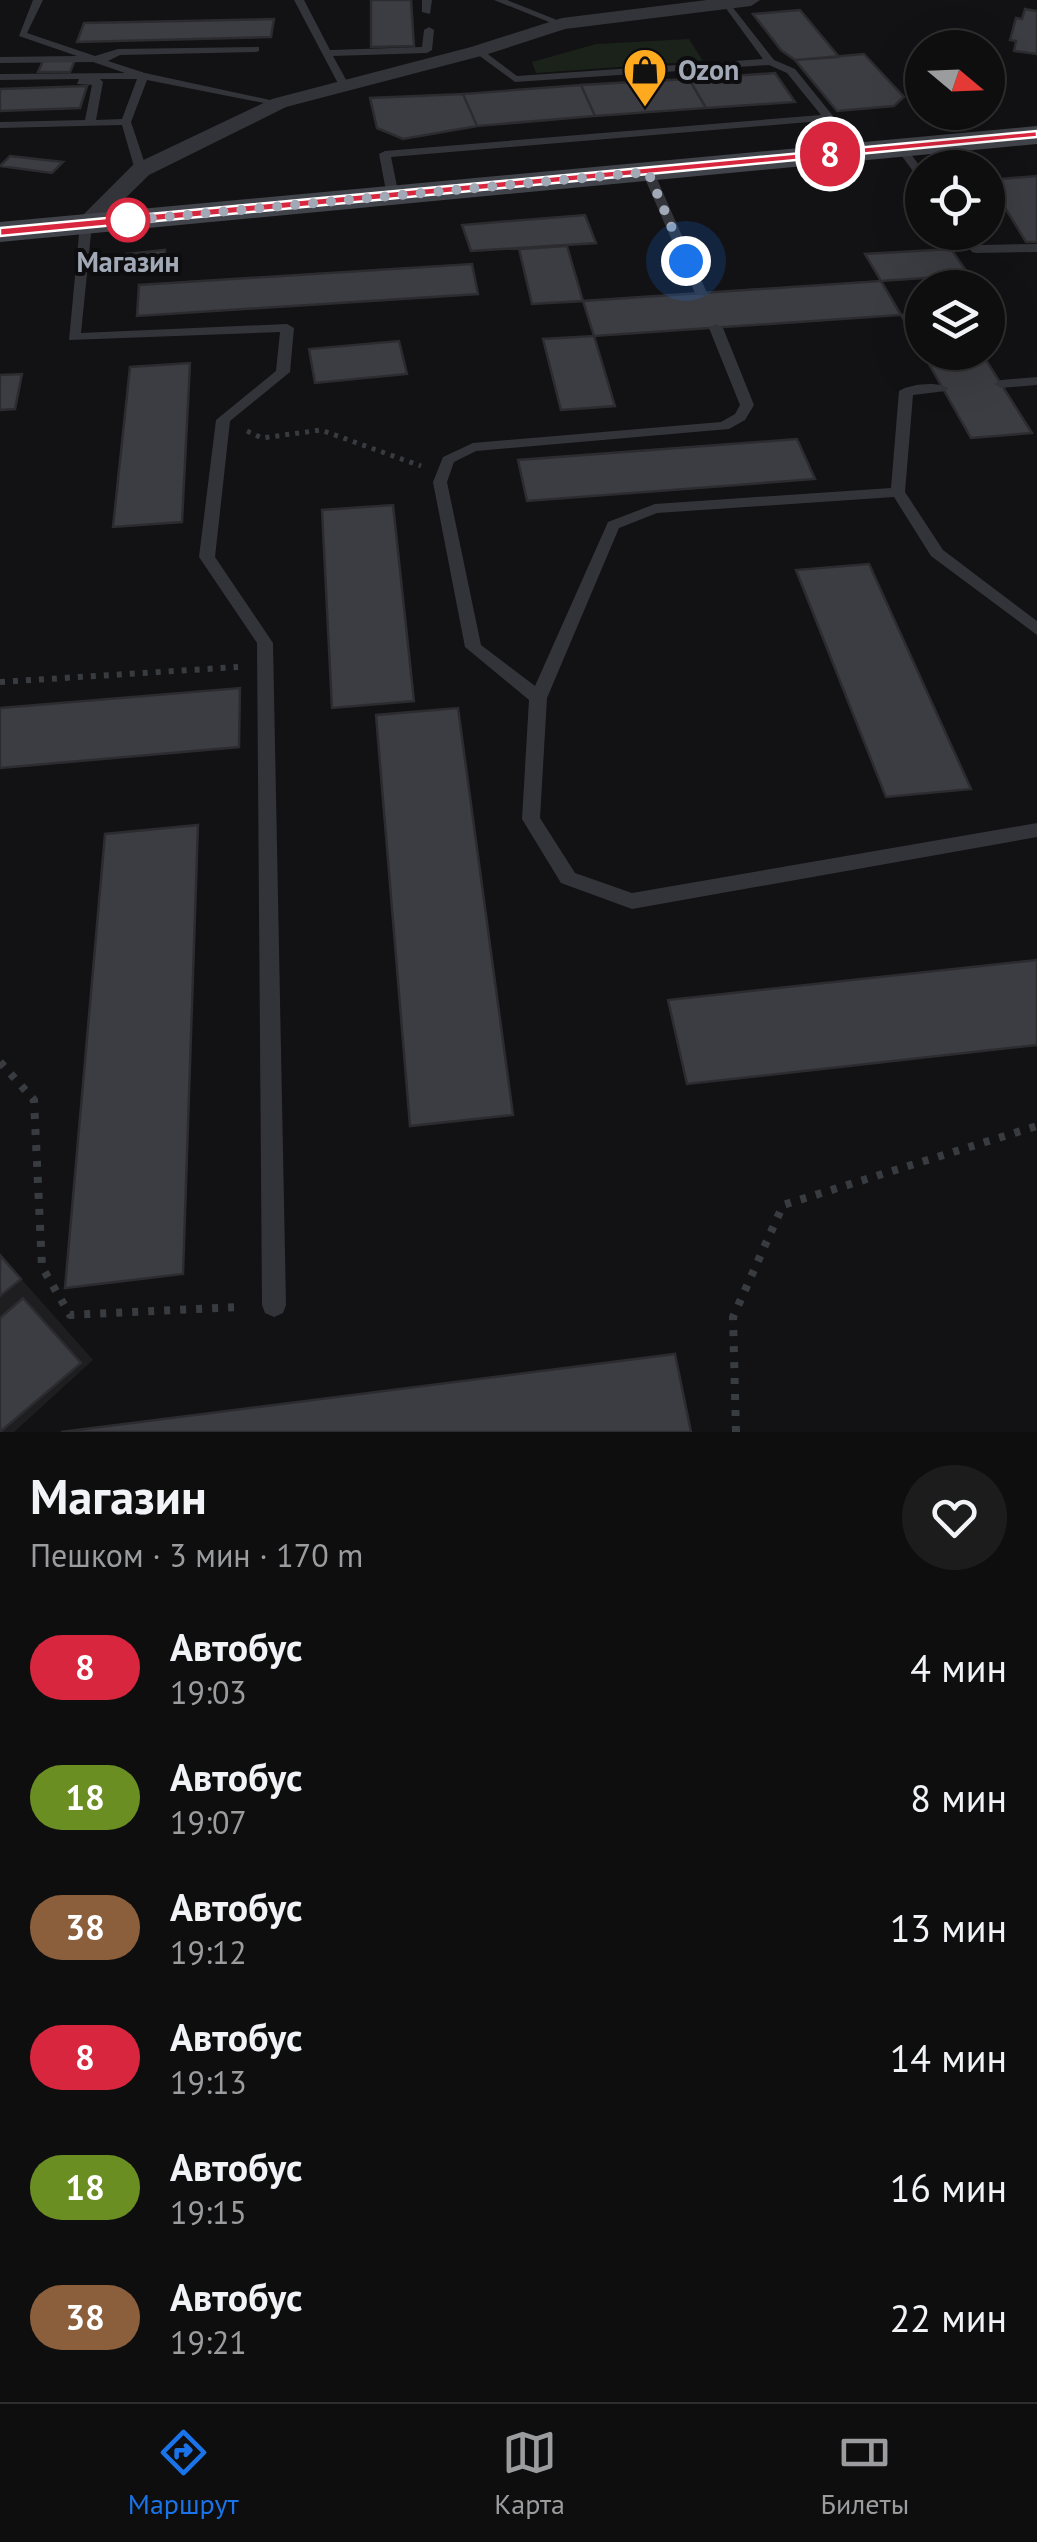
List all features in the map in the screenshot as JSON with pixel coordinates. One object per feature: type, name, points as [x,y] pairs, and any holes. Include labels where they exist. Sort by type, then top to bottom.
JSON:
[{"type":"street","points":[[86,224],[141,170],[279,102],[478,51],[562,24],[751,0]]},
{"type":"street","points":[[0,232],[1037,135]]},
{"type":"lane","points":[[38,0],[22,34],[104,59],[143,76]]},
{"type":"lane","points":[[299,0],[345,86]]},
{"type":"lane","points":[[499,0],[562,24]]},
{"type":"lane","points":[[392,196],[385,154],[829,118],[790,71],[770,62],[716,2]]},
{"type":"lane","points":[[328,54],[427,50],[429,30]]},
{"type":"lane","points":[[0,60],[104,59],[118,52],[256,50]]},
{"type":"lane","points":[[478,51],[515,79],[770,62]]},
{"type":"lane","points":[[141,170],[126,122],[143,76]]},
{"type":"lane","points":[[0,80],[143,76],[279,102]]},
{"type":"lane","points":[[0,80],[98,82],[90,124]]},
{"type":"lane","points":[[0,125],[126,122]]},
{"type":"lane","points":[[901,148],[905,153]]},
{"type":"lane","points":[[648,172],[700,293]]},
{"type":"lane","points":[[86,224],[74,337],[287,328],[283,372],[223,420],[207,558],[266,644],[274,1305]]},
{"type":"lane","points":[[1005,249],[1037,248]]},
{"type":"lane","points":[[538,698],[473,647],[440,482],[448,460],[473,447],[724,426],[740,417],[746,404],[716,328]]},
{"type":"lane","points":[[1001,384],[1037,381]]},
{"type":"lane","points":[[942,388],[906,390],[898,492],[937,553],[1037,629]]},
{"type":"lane","points":[[898,492],[654,509],[613,525],[538,698],[532,819],[568,878],[632,900],[1037,830]]},
{"type":"path","points":[[223,420],[262,438],[320,430],[442,473]]},
{"type":"path","points":[[0,682],[266,665]]},
{"type":"path","points":[[0,1062],[34,1100],[42,1267],[70,1315],[274,1305]]},
{"type":"path","points":[[736,1432],[733,1317],[784,1206],[1037,1126]]},
{"type":"shaded area","points":[[689,39],[703,61],[536,73],[532,62],[596,44]]},
{"type":"shaded area","points":[[0,1255],[93,1360],[14,1432],[0,1432]]},
{"type":"building","points":[[371,0],[411,0],[414,46],[371,47]]},
{"type":"building","points":[[1025,9],[1037,11],[1037,54],[1014,51],[1016,41],[1010,40],[1016,18],[1022,19]]},
{"type":"building","points":[[800,10],[839,57],[795,60],[781,50],[753,14]]},
{"type":"building","points":[[274,19],[271,37],[77,42],[84,23]]},
{"type":"building","points":[[864,54],[904,97],[894,106],[837,111],[795,60]]},
{"type":"building","points":[[75,60],[70,72],[38,72],[43,61]]},
{"type":"building","points":[[775,73],[795,102],[706,108],[689,79]]},
{"type":"building","points":[[689,79],[706,108],[595,116],[581,85]]},
{"type":"building","points":[[581,85],[595,116],[477,126],[463,94]]},
{"type":"building","points":[[87,86],[80,108],[0,111],[0,89]]},
{"type":"building","points":[[463,94],[477,126],[403,139],[377,128],[370,98]]},
{"type":"building","points":[[10,156],[63,162],[52,173],[0,166]]},
{"type":"building","points":[[1037,176],[1037,242],[1026,242],[1005,208],[1005,179]]},
{"type":"building","points":[[585,215],[596,243],[471,251],[462,225]]},
{"type":"building","points":[[567,246],[583,301],[532,304],[519,249]]},
{"type":"building","points":[[165,250],[165,267],[117,271],[118,255]]},
{"type":"building","points":[[952,250],[966,270],[905,270],[905,279],[881,281],[865,254]]},
{"type":"building","points":[[472,264],[478,294],[137,316],[139,285]]},
{"type":"building","points":[[881,281],[901,315],[594,336],[583,301]]},
{"type":"building","points":[[594,336],[615,406],[561,410],[543,339]]},
{"type":"building","points":[[399,341],[407,374],[315,383],[309,349]]},
{"type":"building","points":[[190,363],[182,522],[113,527],[130,367]]},
{"type":"building","points":[[932,370],[992,370],[1032,433],[971,438]]},
{"type":"building","points":[[22,374],[15,409],[0,410],[0,375]]},
{"type":"building","points":[[797,439],[815,479],[527,501],[518,460]]},
{"type":"building","points":[[393,505],[414,701],[332,708],[322,510]]},
{"type":"building","points":[[869,564],[971,789],[886,797],[796,570]]},
{"type":"building","points":[[240,688],[239,747],[0,768],[0,708]]},
{"type":"building","points":[[458,708],[513,1115],[410,1126],[376,715]]},
{"type":"building","points":[[198,825],[183,1274],[65,1288],[105,834]]},
{"type":"building","points":[[1037,960],[1037,1045],[687,1084],[668,1000]]},
{"type":"building","points":[[0,1255],[21,1279],[0,1296]]},
{"type":"building","points":[[23,1298],[81,1363],[0,1432],[0,1318]]},
{"type":"building","points":[[675,1354],[691,1432],[61,1432]]},
{"type":"bus line","name":"8","points":[[0,232],[1037,135]]},
{"type":"place","name":"Ozon","points":[[645,108]]},
{"type":"place","name":"Магазин","points":[[128,220]]},
{"type":"route","points":[[128,220],[122,221],[648,172],[686,261]]}]
